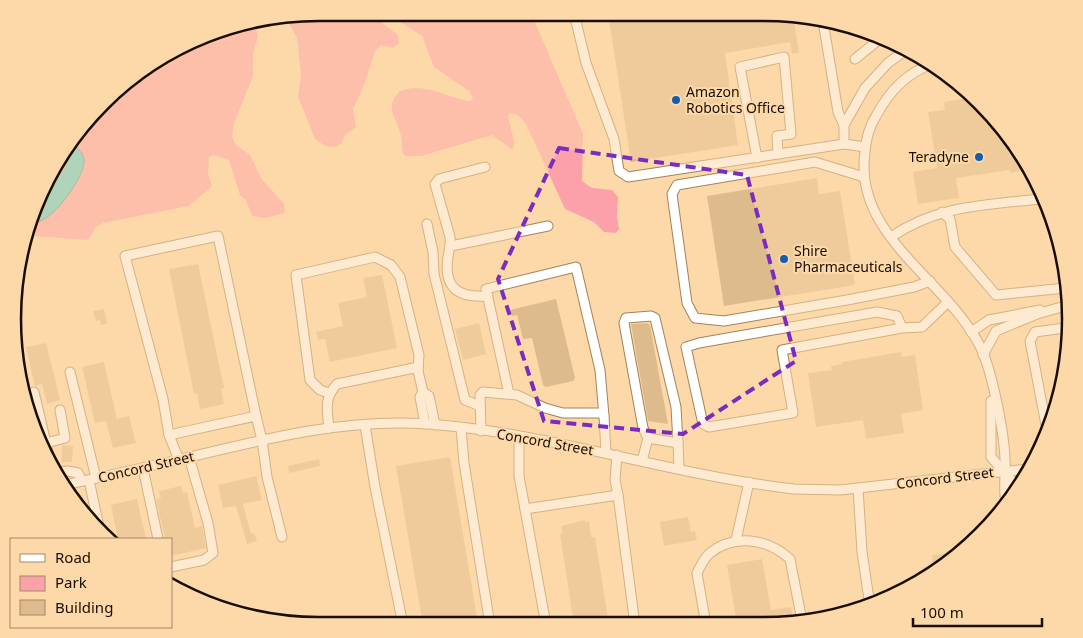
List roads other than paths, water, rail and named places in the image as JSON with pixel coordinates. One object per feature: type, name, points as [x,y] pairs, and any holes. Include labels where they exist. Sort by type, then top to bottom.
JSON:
[{"type":"street","points":[[576,21],[586,63],[614,140],[619,171],[628,177],[654,175],[844,144],[865,147]]},
{"type":"street","points":[[824,27],[838,112],[844,125],[844,144]]},
{"type":"street","points":[[855,59],[873,42]]},
{"type":"street","points":[[844,125],[865,88],[888,62],[900,54]]},
{"type":"street","points":[[756,158],[740,67],[784,57],[791,134],[777,136],[778,154]]},
{"type":"street","points":[[923,68],[914,71],[901,81],[887,97],[873,121],[865,147],[864,177],[873,210],[891,237],[972,332],[983,355],[992,383],[1005,456],[1004,495]]},
{"type":"street","points":[[864,177],[814,162],[677,185],[672,194],[687,303],[695,318],[724,321],[847,300],[930,282]]},
{"type":"street","points":[[485,167],[439,178],[435,184],[451,246],[448,256],[448,276],[455,290],[469,296],[488,296]]},
{"type":"street","points":[[891,237],[924,217],[942,212],[1037,199]]},
{"type":"street","points":[[942,212],[950,218],[955,247],[996,296],[1060,289]]},
{"type":"street","points":[[427,224],[433,252],[434,274],[465,400],[468,403],[480,406]]},
{"type":"street","points":[[451,246],[548,226]]},
{"type":"street","points":[[179,460],[170,435],[126,256],[218,236],[262,440],[267,477],[282,537]]},
{"type":"street","points":[[329,393],[320,390],[310,380],[296,275],[375,257],[391,265],[400,276],[419,355],[418,371],[422,392],[420,396],[425,424]]},
{"type":"street","points":[[510,394],[486,289],[576,268],[600,370],[606,453]]},
{"type":"street","points":[[902,328],[897,316],[877,312],[699,343],[686,347],[703,424],[709,427],[793,414],[782,350],[902,328],[922,327],[948,302]]},
{"type":"street","points":[[972,332],[989,320],[1018,313],[1061,307]]},
{"type":"street","points":[[983,355],[996,331],[1037,314],[1061,307]]},
{"type":"street","points":[[642,460],[648,438],[644,428],[624,323],[626,318],[651,316],[655,318],[676,407],[678,468]]},
{"type":"street","points":[[1045,418],[1030,341],[1035,332],[1062,328]]},
{"type":"street","points":[[329,428],[327,409],[329,393],[337,384],[414,368],[418,371]]},
{"type":"street","points":[[70,372],[97,517]]},
{"type":"street","points":[[992,383],[990,451],[993,461],[1005,471],[1012,483]]},
{"type":"street","points":[[34,392],[43,431]]},
{"type":"street","points":[[422,392],[428,396],[435,425]]},
{"type":"street","points":[[481,430],[480,395],[483,392],[518,394],[545,408],[563,413],[600,413],[604,416]]},
{"type":"street","points":[[48,442],[65,438],[60,410]]},
{"type":"street","points":[[170,435],[256,416]]},
{"type":"street","name":"Concord Street","points":[[70,483],[262,440],[329,428],[425,424],[519,436],[749,482],[810,490],[858,488],[1021,470]]},
{"type":"street","points":[[365,425],[376,496],[401,617]]},
{"type":"street","points":[[461,428],[464,463],[489,617]]},
{"type":"street","points":[[519,436],[519,476],[545,617]]},
{"type":"street","points":[[648,438],[678,443]]},
{"type":"street","points":[[617,455],[615,480],[634,617]]},
{"type":"street","points":[[172,567],[204,560],[213,553],[208,523],[189,457]]},
{"type":"street","points":[[143,468],[158,538]]},
{"type":"street","points":[[63,471],[78,473],[89,480]]},
{"type":"street","points":[[736,540],[749,482]]},
{"type":"street","points":[[858,488],[862,552],[870,597]]},
{"type":"street","points":[[525,509],[618,495]]},
{"type":"street","points":[[705,617],[697,573],[709,554],[736,540],[761,542],[790,559],[801,614]]},
{"type":"water","points":[[76,148],[82,154],[84,160],[75,185],[53,212],[38,222],[44,206],[49,205],[72,171],[73,161],[70,156]]},
{"type":"waterway","points":[[44,206],[49,205],[72,171],[73,161],[70,156]]},
{"type":"place","name":"Amazon Robotics Office","points":[[676,100]]},
{"type":"place","name":"Teradyne","points":[[979,157]]},
{"type":"place","name":"Shire Pharmaceuticals","points":[[784,259]]}]
